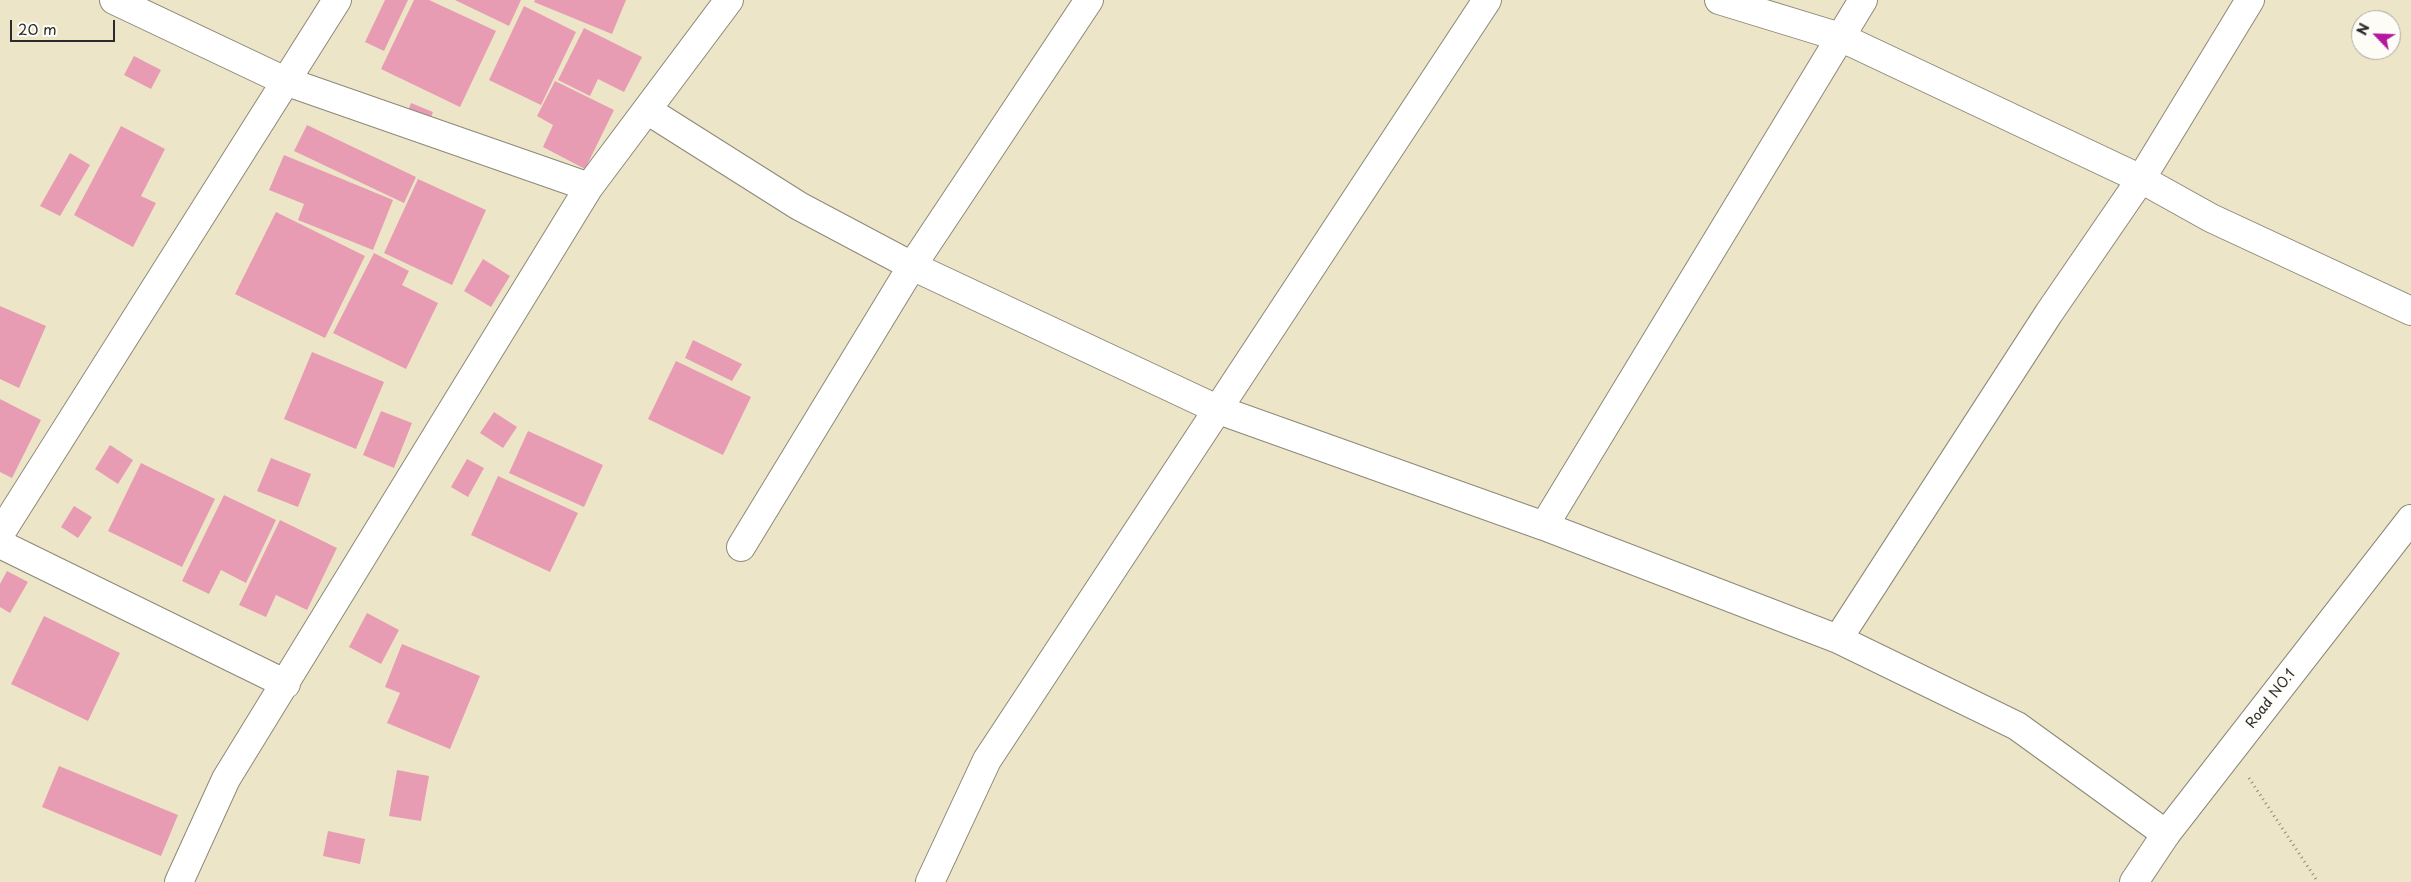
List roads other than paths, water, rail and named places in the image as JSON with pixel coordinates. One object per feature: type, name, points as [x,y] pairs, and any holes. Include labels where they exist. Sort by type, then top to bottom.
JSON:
[{"type":"main road","points":[[114,0],[285,81],[589,187]]},
{"type":"main road","points":[[0,534],[337,0]]},
{"type":"main road","points":[[179,882],[226,779],[589,187],[729,0]]},
{"type":"main road","points":[[741,547],[912,266],[1089,0]]},
{"type":"main road","points":[[930,882],[987,760],[1487,0]]},
{"type":"main road","points":[[1719,0],[1840,37],[2141,179],[2211,218],[2411,311]]},
{"type":"main road","points":[[1544,526],[1863,0]]},
{"type":"main road","points":[[1838,639],[2049,313],[2141,179],[2250,0]]},
{"type":"main road","points":[[647,110],[799,206],[912,266],[1219,410],[1544,526],[1838,639],[2017,726],[2166,834]]},
{"type":"main road","name":"Road NO.1","points":[[2134,882],[2166,834],[2411,519]]},
{"type":"main road","points":[[0,544],[286,684]]}]
